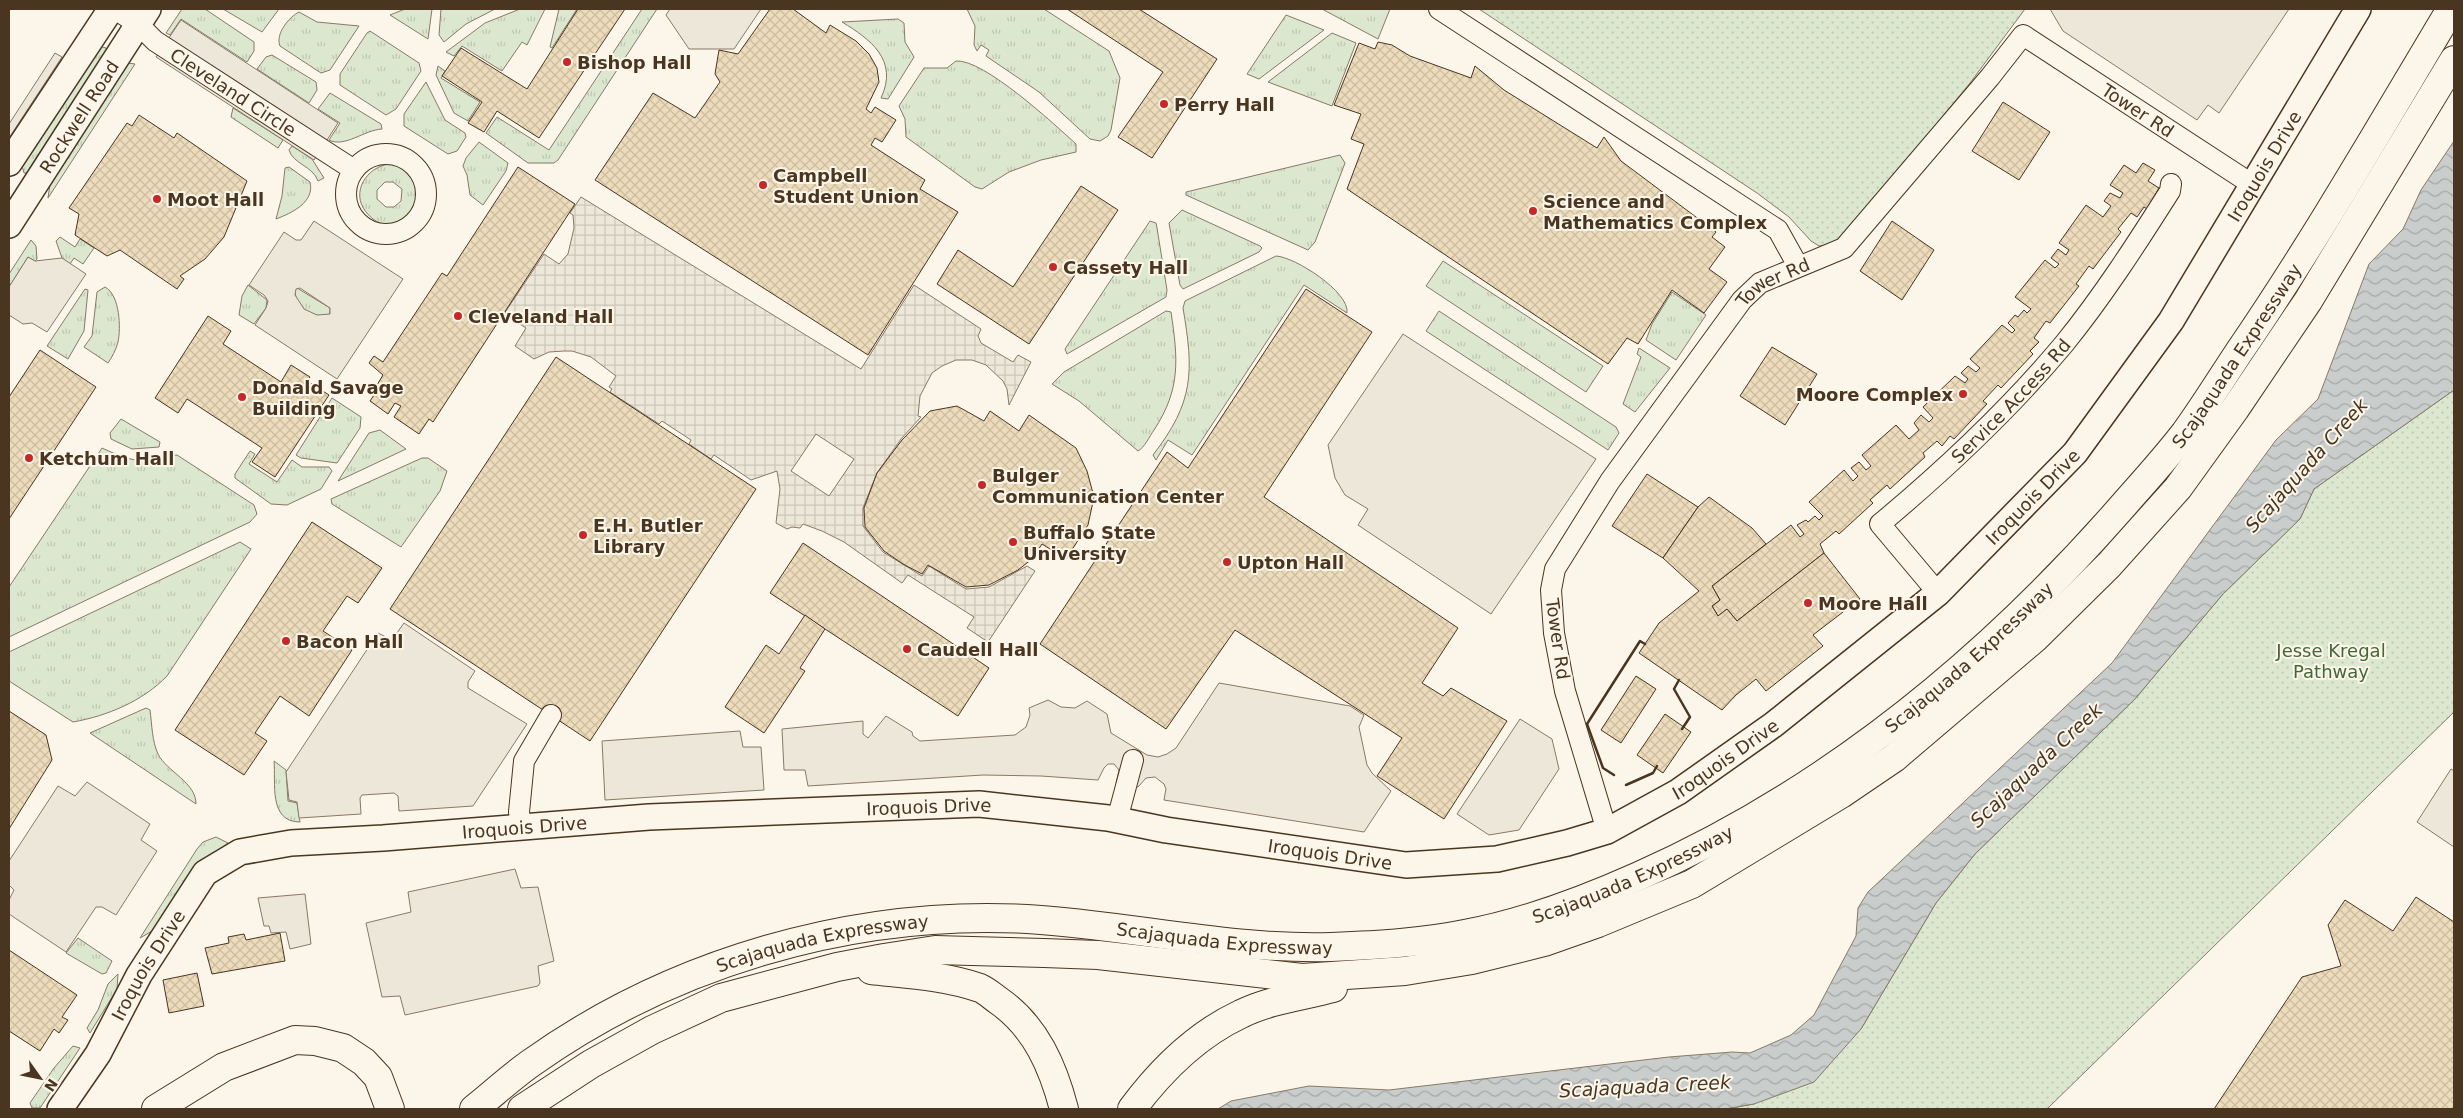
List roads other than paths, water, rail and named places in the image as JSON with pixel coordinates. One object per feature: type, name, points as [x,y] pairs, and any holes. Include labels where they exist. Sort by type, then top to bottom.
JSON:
[{"type":"highway","name":"Scajaquada Expressway","points":[[474,1109],[528,1065],[576,1034],[625,1006],[682,980],[800,939],[860,928],[962,919],[1026,919],[1197,940],[1322,947],[1404,943],[1466,934],[1547,912],[1601,893],[1653,870],[1750,821],[1888,727],[1948,680],[2010,625],[2069,567],[2184,435],[2274,301],[2451,9]]},
{"type":"highway","name":"Scajaquada Expressway","points":[[522,1109],[590,1064],[652,1030],[721,998],[837,967],[935,950],[1098,955],[1302,978],[1405,971],[1472,960],[1544,942],[1598,923],[1692,884],[1841,794],[1894,758],[2035,638],[2109,565],[2178,488],[2308,301],[2454,60]]},
{"type":"highway","points":[[837,967],[948,979],[982,989],[1015,1012],[1032,1032],[1047,1059],[1064,1109]]},
{"type":"highway","points":[[1132,1109],[1180,1054],[1211,1030],[1242,1013],[1269,1004],[1405,971]]},
{"type":"highway","points":[[156,1109],[224,1067],[296,1040],[315,1041],[343,1048],[364,1062],[378,1077],[390,1109]]},
{"type":"street","name":"Rockwell Road","points":[[9,163],[111,9]]},
{"type":"street","name":"Cleveland Circle","points":[[115,9],[143,16],[155,41],[354,170]]},
{"type":"street","points":[[1439,9],[1778,230],[1798,266]]},
{"type":"street","name":"Iroquois Drive","points":[[60,1109],[98,1054],[139,975],[206,873],[240,852],[291,843],[521,828],[649,817],[979,804],[1117,820],[1166,830],[1406,865],[1497,859],[1567,843],[1607,831],[1678,792],[1773,725],[1938,593],[2076,452],[2170,321],[2358,9]]},
{"type":"street","name":"Rockwell Road","points":[[9,225],[143,16]]},
{"type":"street","name":"Tower Rd","points":[[1607,831],[1565,691],[1557,653],[1551,611],[1555,569],[1610,481],[1742,300],[1760,283],[1844,248],[1990,77],[2023,35],[2253,185]]},
{"type":"street","points":[[380,154],[394,154],[407,158],[417,167],[424,178],[427,191],[426,204],[420,217],[411,226],[397,233],[372,232],[361,226],[352,216],[347,203],[346,190],[354,170],[368,158],[380,154]]},
{"type":"street","name":"Service Access Rd","points":[[1938,593],[1880,524],[1945,469],[1971,444],[2064,343],[2141,238],[2170,191],[2171,184]]},
{"type":"street","points":[[521,828],[519,812],[524,761],[551,715]]},
{"type":"street","points":[[1117,820],[1133,760]]},
{"type":"water","name":"Scajaquada Creek","points":[[2454,141],[2454,390],[2314,489],[2300,519],[2223,594],[2135,699],[1975,854],[1936,903],[1861,1029],[1814,1082],[1754,1104],[1725,1109],[1218,1109],[1231,1101],[1309,1086],[1389,1090],[1669,1057],[1732,1052],[1750,1053],[1791,1035],[1814,1015],[1856,936],[1858,908],[1868,892],[2112,663],[2276,440],[2318,399],[2369,264],[2403,229],[2421,190]]},
{"type":"place","name":"Bishop Hall","points":[[567,62]]},
{"type":"place","name":"Perry Hall","points":[[1164,104]]},
{"type":"place","name":"Campbell Student Union","points":[[763,185]]},
{"type":"place","name":"Moot Hall","points":[[157,199]]},
{"type":"place","name":"Science and Mathematics Complex","points":[[1533,211]]},
{"type":"place","name":"Cassety Hall","points":[[1053,267]]},
{"type":"place","name":"Cleveland Hall","points":[[458,316]]},
{"type":"place","name":"Moore Complex","points":[[1963,394]]},
{"type":"place","name":"Donald Savage Building","points":[[242,397]]},
{"type":"place","name":"Ketchum Hall","points":[[29,458]]},
{"type":"place","name":"Bulger Communication Center","points":[[982,485]]},
{"type":"place","name":"E.H. Butler Library","points":[[583,535]]},
{"type":"place","name":"Buffalo State University","points":[[1013,542]]},
{"type":"place","name":"Upton Hall","points":[[1227,562]]},
{"type":"place","name":"Moore Hall","points":[[1808,603]]},
{"type":"place","name":"Bacon Hall","points":[[286,641]]},
{"type":"place","name":"Caudell Hall","points":[[907,649]]},
{"type":"park label","name":"Jesse Kregal Pathway","points":[[2331,660]]}]
